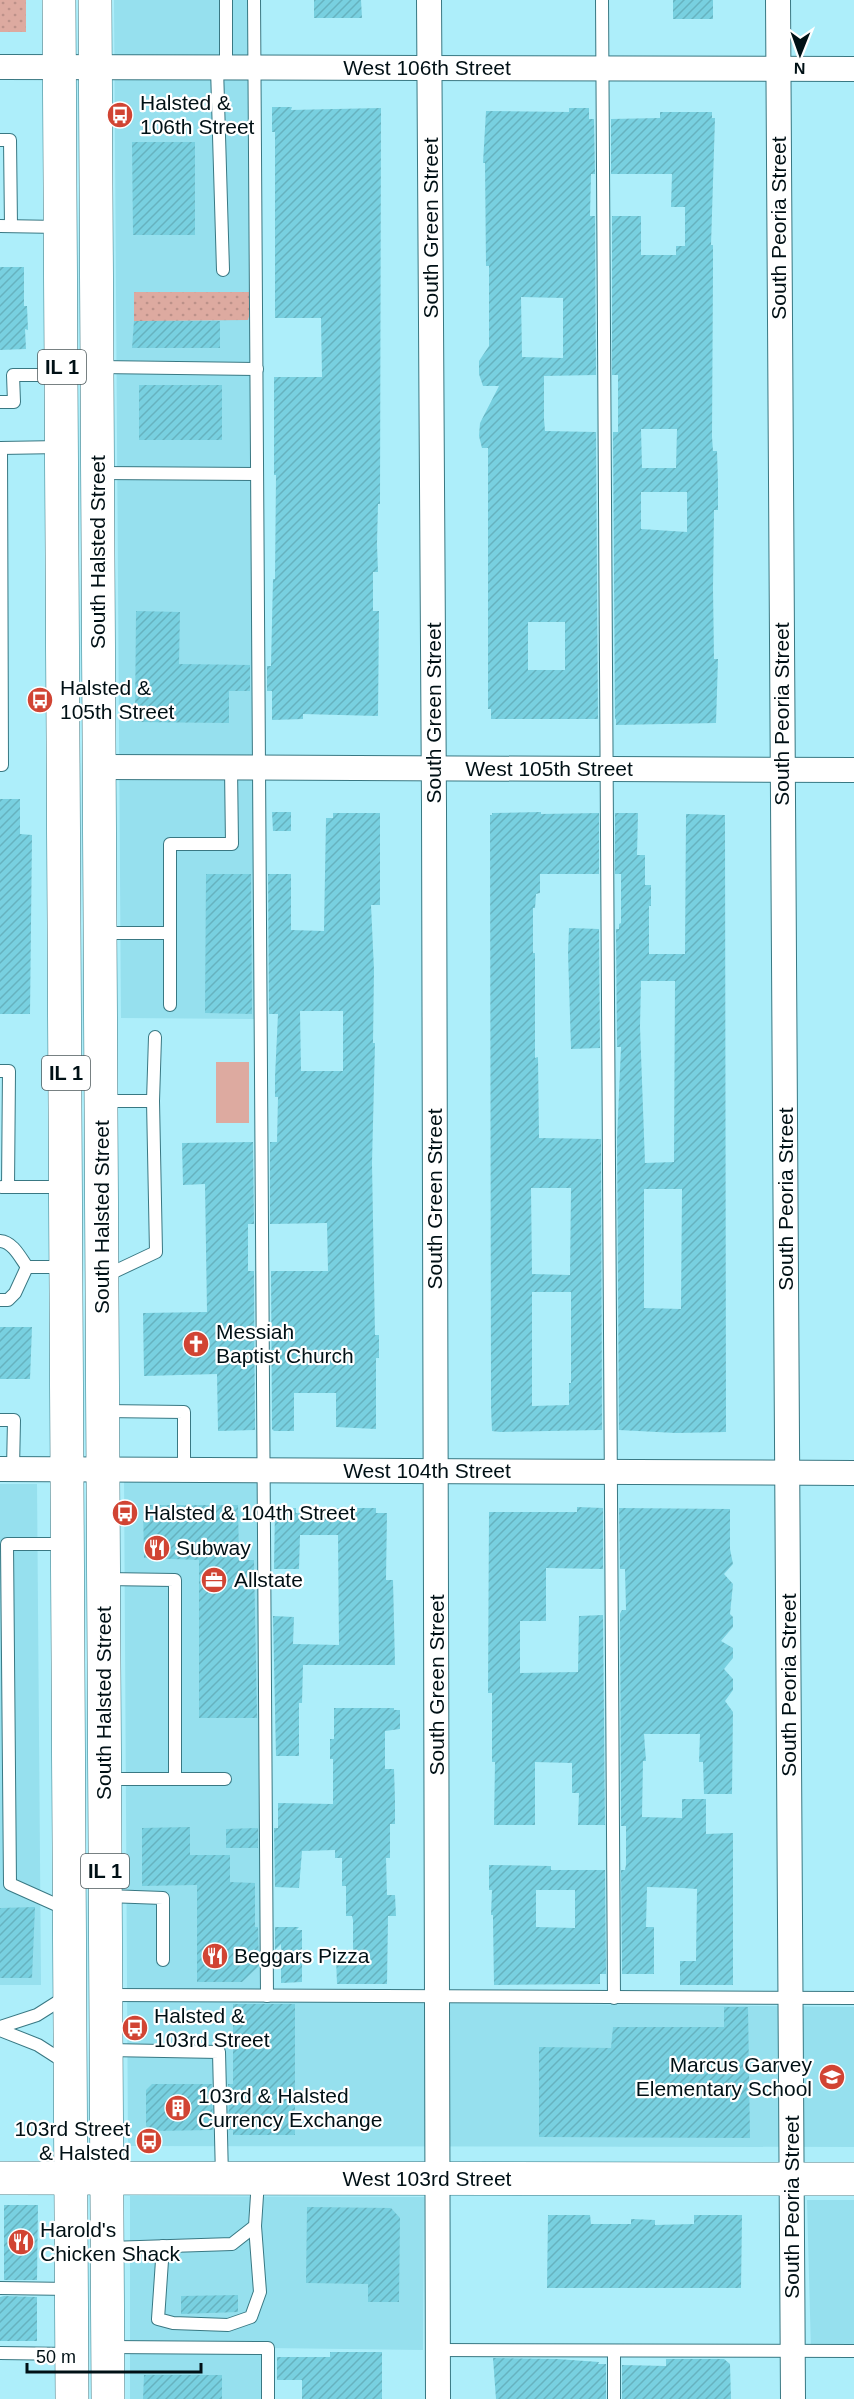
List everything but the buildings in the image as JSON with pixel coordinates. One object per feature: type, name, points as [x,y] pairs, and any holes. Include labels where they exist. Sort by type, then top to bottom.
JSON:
[{"type":"main road","name":"South Halsted Street","points":[[59,0],[72,2399]]},
{"type":"main road","name":"South Halsted Street","points":[[95,0],[108,2399]]},
{"type":"main road","points":[[64,766],[100,767]]},
{"type":"main road","name":"West 103rd Street","points":[[0,2178],[854,2180]]},
{"type":"street","name":"South Green Street","points":[[429,0],[434,768],[438,2399]]},
{"type":"street","name":"South Peoria Street","points":[[778,0],[793,2399]]},
{"type":"street","name":"West 106th Street","points":[[0,67],[854,69]]},
{"type":"street","name":"West 105th Street","points":[[100,767],[854,770]]},
{"type":"street","name":"West 104th Street","points":[[7,1469],[854,1473]]},
{"type":"lane","points":[[222,270],[222,68],[226,0]]},
{"type":"lane","points":[[254,0],[267,1996]]},
{"type":"lane","points":[[602,0],[614,1998]]},
{"type":"lane","points":[[0,140],[10,140],[5,226],[61,227]]},
{"type":"lane","points":[[98,367],[257,369]]},
{"type":"lane","points":[[0,402],[14,402],[13,375],[62,375]]},
{"type":"lane","points":[[0,765],[2,765],[0,448],[62,447]]},
{"type":"lane","points":[[98,473],[257,474]]},
{"type":"lane","points":[[170,1005],[170,844],[232,844],[231,768]]},
{"type":"lane","points":[[100,933],[169,933]]},
{"type":"lane","points":[[102,1278],[156,1252],[153,1101],[155,1037]]},
{"type":"lane","points":[[0,1071],[9,1071],[4,1187],[66,1187]]},
{"type":"lane","points":[[102,1101],[153,1101]]},
{"type":"lane","points":[[0,1241],[4,1240],[11,1246],[27,1267]]},
{"type":"lane","points":[[27,1267],[67,1267]]},
{"type":"lane","points":[[0,1300],[8,1300],[15,1293],[27,1267]]},
{"type":"lane","points":[[103,1411],[184,1412],[184,1470]]},
{"type":"lane","points":[[0,1420],[14,1420],[7,1469]]},
{"type":"lane","points":[[68,1544],[7,1544],[10,1884],[69,1911]]},
{"type":"lane","points":[[104,1579],[174,1580],[175,1779]]},
{"type":"lane","points":[[105,1779],[225,1779]]},
{"type":"lane","points":[[105,1896],[163,1898],[163,1960]]},
{"type":"lane","points":[[0,2028],[38,2015],[52,2008],[70,1994]]},
{"type":"lane","points":[[106,1995],[854,1998]]},
{"type":"lane","points":[[0,2028],[38,2045],[70,2066]]},
{"type":"lane","points":[[106,2050],[219,2052],[222,2178]]},
{"type":"lane","points":[[163,2246],[158,2319],[173,2323],[228,2325],[252,2317],[260,2292],[255,2226],[258,2179]]},
{"type":"lane","points":[[107,2248],[232,2244],[255,2226]]},
{"type":"lane","points":[[0,2288],[71,2289]]},
{"type":"lane","points":[[107,2347],[268,2348],[268,2399]]},
{"type":"lane","points":[[438,2350],[854,2352]]},
{"type":"lane","points":[[614,2351],[614,2399]]},
{"type":"lane","points":[[0,2354],[71,2354]]},
{"type":"shaded area","points":[[0,0],[26,0],[26,32],[0,32]]},
{"type":"shaded area","points":[[114,0],[250,0],[257,1019],[121,1018]]},
{"type":"shaded area","points":[[134,292],[256,292],[248,320],[134,321]]},
{"type":"shaded area","points":[[216,1062],[249,1062],[249,1123],[216,1123]]},
{"type":"shaded area","points":[[124,1472],[260,1472],[264,2001],[854,2007],[854,2147],[128,2146]]},
{"type":"shaded area","points":[[0,1484],[37,1484],[41,1985],[0,1985]]},
{"type":"shaded area","points":[[130,2196],[424,2197],[423,2350],[268,2348],[268,2399],[130,2399]]},
{"type":"shaded area","points":[[807,2200],[854,2200],[854,2352],[811,2351]]},
{"type":"place","name":"Halsted & 106th Street","points":[[120,115]]},
{"type":"place","name":"Halsted & 105th Street","points":[[40,700]]},
{"type":"place","name":"Messiah Baptist Church","points":[[196,1344]]},
{"type":"place","name":"Halsted & 104th Street","points":[[125,1513]]},
{"type":"place","name":"Subway","points":[[157,1548]]},
{"type":"place","name":"Allstate","points":[[214,1580]]},
{"type":"place","name":"Beggars Pizza","points":[[215,1956]]},
{"type":"place","name":"Halsted & 103rd Street","points":[[135,2028]]},
{"type":"place","name":"Marcus Garvey Elementary School","points":[[832,2077]]},
{"type":"place","name":"103rd & Halsted Currency Exchange","points":[[178,2108]]},
{"type":"place","name":"103rd Street & Halsted","points":[[149,2141]]},
{"type":"place","name":"Harold's Chicken Shack","points":[[21,2242]]}]
